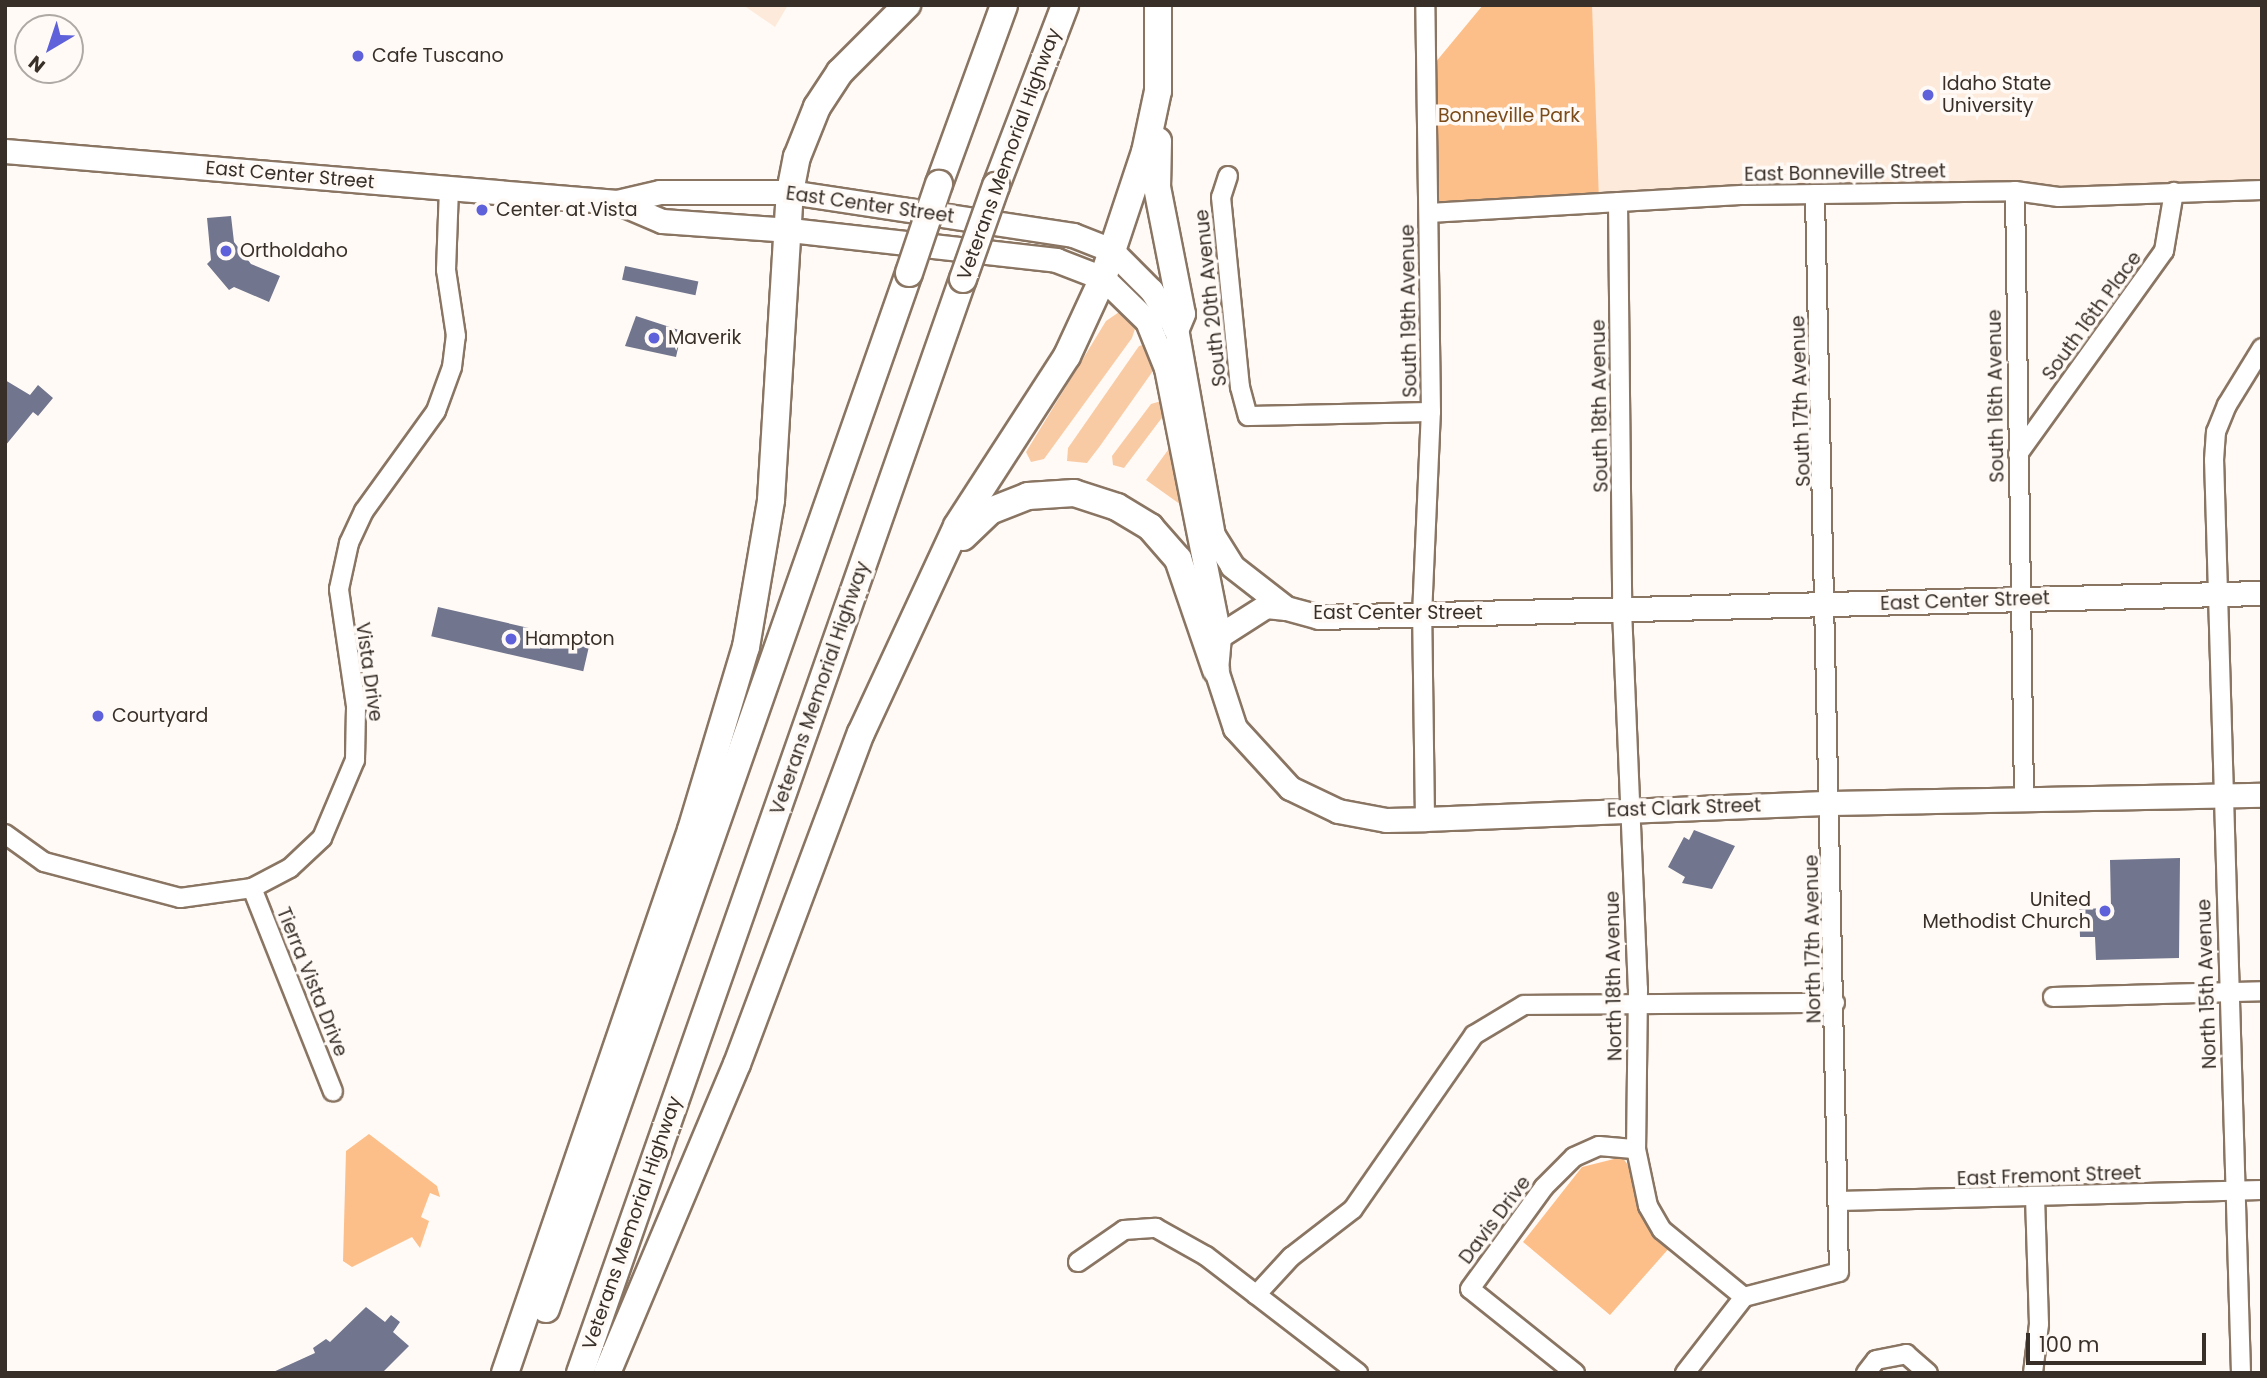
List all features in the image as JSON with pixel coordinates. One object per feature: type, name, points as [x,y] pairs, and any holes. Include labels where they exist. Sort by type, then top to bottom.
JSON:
[{"type":"highway","points":[[505,1373],[691,830],[746,647],[771,500],[790,229],[790,192],[817,107],[857,52],[907,5]]},
{"type":"highway","points":[[523,1373],[1004,5]]},
{"type":"highway","name":"Veterans Memorial Highway","points":[[580,1373],[963,279],[1065,5]]},
{"type":"highway","points":[[1158,5],[1157,187],[1182,314],[1176,328]]},
{"type":"highway","points":[[607,1373],[737,1064],[861,733],[957,526],[1067,356],[1103,278],[1145,152],[1158,90]]},
{"type":"highway","points":[[938,568],[990,511],[1050,492],[1096,499],[1150,527],[1178,559],[1216,670]]},
{"type":"main road","name":"East Center Street","points":[[5,151],[617,202],[660,192],[790,192],[1049,229],[1111,250],[1151,290],[1176,328],[1213,535],[1244,580],[1286,608],[1319,617],[2262,593]]},
{"type":"main road","name":"East Center Street","points":[[617,202],[662,221],[790,229],[1056,260],[1103,278],[1147,320],[1167,368],[1219,636]]},
{"type":"main road","points":[[1219,636],[1266,606],[1286,608]]},
{"type":"main road","name":"East Clark Street","points":[[1219,636],[1216,670],[1235,728],[1290,788],[1338,811],[1386,820],[2024,797],[2262,795]]},
{"type":"street","name":"South 19th Avenue","points":[[1425,5],[1431,412],[1422,616],[1425,819]]},
{"type":"street","name":"South 20th Avenue","points":[[1228,176],[1221,197],[1240,387],[1248,416],[1431,412]]},
{"type":"street","name":"Vista Drive","points":[[5,834],[44,862],[180,898],[252,888],[290,868],[322,838],[355,760],[356,706],[340,616],[341,573],[364,511],[436,411],[452,366],[456,336],[446,270],[449,189]]},
{"type":"street","name":"East Bonneville Street","points":[[1429,212],[1618,201],[1815,194],[2015,191],[2059,197],[2262,190]]},
{"type":"street","name":"South 16th Avenue","points":[[2015,191],[2024,797]]},
{"type":"street","name":"South 16th Place","points":[[2018,454],[2164,251],[2173,221],[2174,192]]},
{"type":"street","name":"South 17th Avenue","points":[[1815,194],[1828,606]]},
{"type":"street","name":"South 18th Avenue","points":[[1618,201],[1622,610]]},
{"type":"street","name":"North 15th Avenue","points":[[2241,1373],[2214,460],[2216,432],[2227,405],[2262,348]]},
{"type":"street","name":"North 17th Avenue","points":[[1744,1297],[1839,1272],[1828,606]]},
{"type":"street","name":"North 18th Avenue","points":[[1622,610],[1638,1008],[1636,1149],[1648,1206],[1662,1230],[1744,1297]]},
{"type":"street","name":"Tierra Vista Drive","points":[[252,888],[332,1092]]},
{"type":"street","points":[[2053,997],[2262,991]]},
{"type":"street","points":[[1256,1295],[1291,1257],[1353,1209],[1474,1035],[1524,1005],[1638,1008],[1835,1003]]},
{"type":"street","name":"Davis Drive","points":[[1575,1373],[1470,1289],[1544,1188],[1574,1157],[1599,1146],[1636,1149]]},
{"type":"street","name":"East Fremont Street","points":[[1838,1201],[2262,1190]]},
{"type":"street","points":[[2033,1373],[2039,1324],[2035,1197]]},
{"type":"street","points":[[1077,1262],[1124,1230],[1156,1228],[1197,1250],[1313,1335],[1358,1373]]},
{"type":"street","points":[[1685,1373],[1744,1297]]},
{"type":"street","points":[[1866,1373],[1876,1360],[1906,1354],[1928,1373]]},
{"type":"shaded area","points":[[743,5],[788,5],[775,27]]},
{"type":"shaded area","name":"Idaho State University","points":[[1592,5],[2262,5],[2262,201],[1592,201]]},
{"type":"shaded area","points":[[1125,308],[1139,317],[1132,338],[1044,459],[1031,462],[1026,452],[1106,321]]},
{"type":"shaded area","points":[[1150,343],[1160,361],[1087,463],[1067,461],[1068,448],[1139,346]]},
{"type":"shaded area","points":[[1161,401],[1164,415],[1124,468],[1113,465],[1112,456],[1151,404]]},
{"type":"shaded area","points":[[1171,446],[1184,507],[1146,480]]},
{"type":"green space","name":"Bonneville Park","points":[[1483,5],[1592,5],[1599,201],[1429,205],[1420,81]]},
{"type":"green space","points":[[369,1134],[437,1186],[440,1197],[430,1193],[421,1217],[429,1221],[420,1248],[412,1237],[352,1267],[343,1261],[346,1151]]},
{"type":"green space","points":[[1622,1157],[1634,1173],[1641,1207],[1671,1246],[1610,1315],[1523,1242],[1582,1167]]},
{"type":"building","name":"OrthoIdaho","points":[[231,216],[234,242],[251,264],[280,276],[269,302],[234,287],[229,290],[207,264],[211,260],[207,218]]},
{"type":"building","name":"Maverik","points":[[625,266],[698,282],[695,295],[622,280]]},
{"type":"building","name":"Maverik","points":[[636,316],[682,331],[676,357],[625,346]]},
{"type":"building","points":[[5,380],[30,395],[38,385],[53,398],[38,416],[33,412],[5,446]]},
{"type":"building","name":"Hampton","points":[[438,607],[590,642],[583,671],[431,636]]},
{"type":"building","points":[[1694,830],[1735,846],[1712,889],[1682,883],[1685,877],[1668,867],[1684,837],[1689,840]]},
{"type":"building","name":"United Methodist Church","points":[[2180,858],[2179,958],[2096,960],[2095,937],[2080,937],[2079,909],[2111,908],[2110,860]]},
{"type":"building","points":[[366,1307],[385,1322],[391,1315],[400,1322],[393,1332],[409,1346],[382,1373],[271,1373],[315,1353],[313,1348],[326,1339],[330,1342]]},
{"type":"place","name":"Cafe Tuscano","points":[[358,56]]},
{"type":"place","name":"Idaho State University","points":[[1928,95]]},
{"type":"place","name":"Center at Vista","points":[[482,210]]},
{"type":"place","name":"OrthoIdaho","points":[[226,251]]},
{"type":"place","name":"Maverik","points":[[654,338]]},
{"type":"place","name":"Hampton","points":[[511,639]]},
{"type":"place","name":"Courtyard","points":[[98,716]]},
{"type":"place","name":"United Methodist Church","points":[[2105,911]]}]
